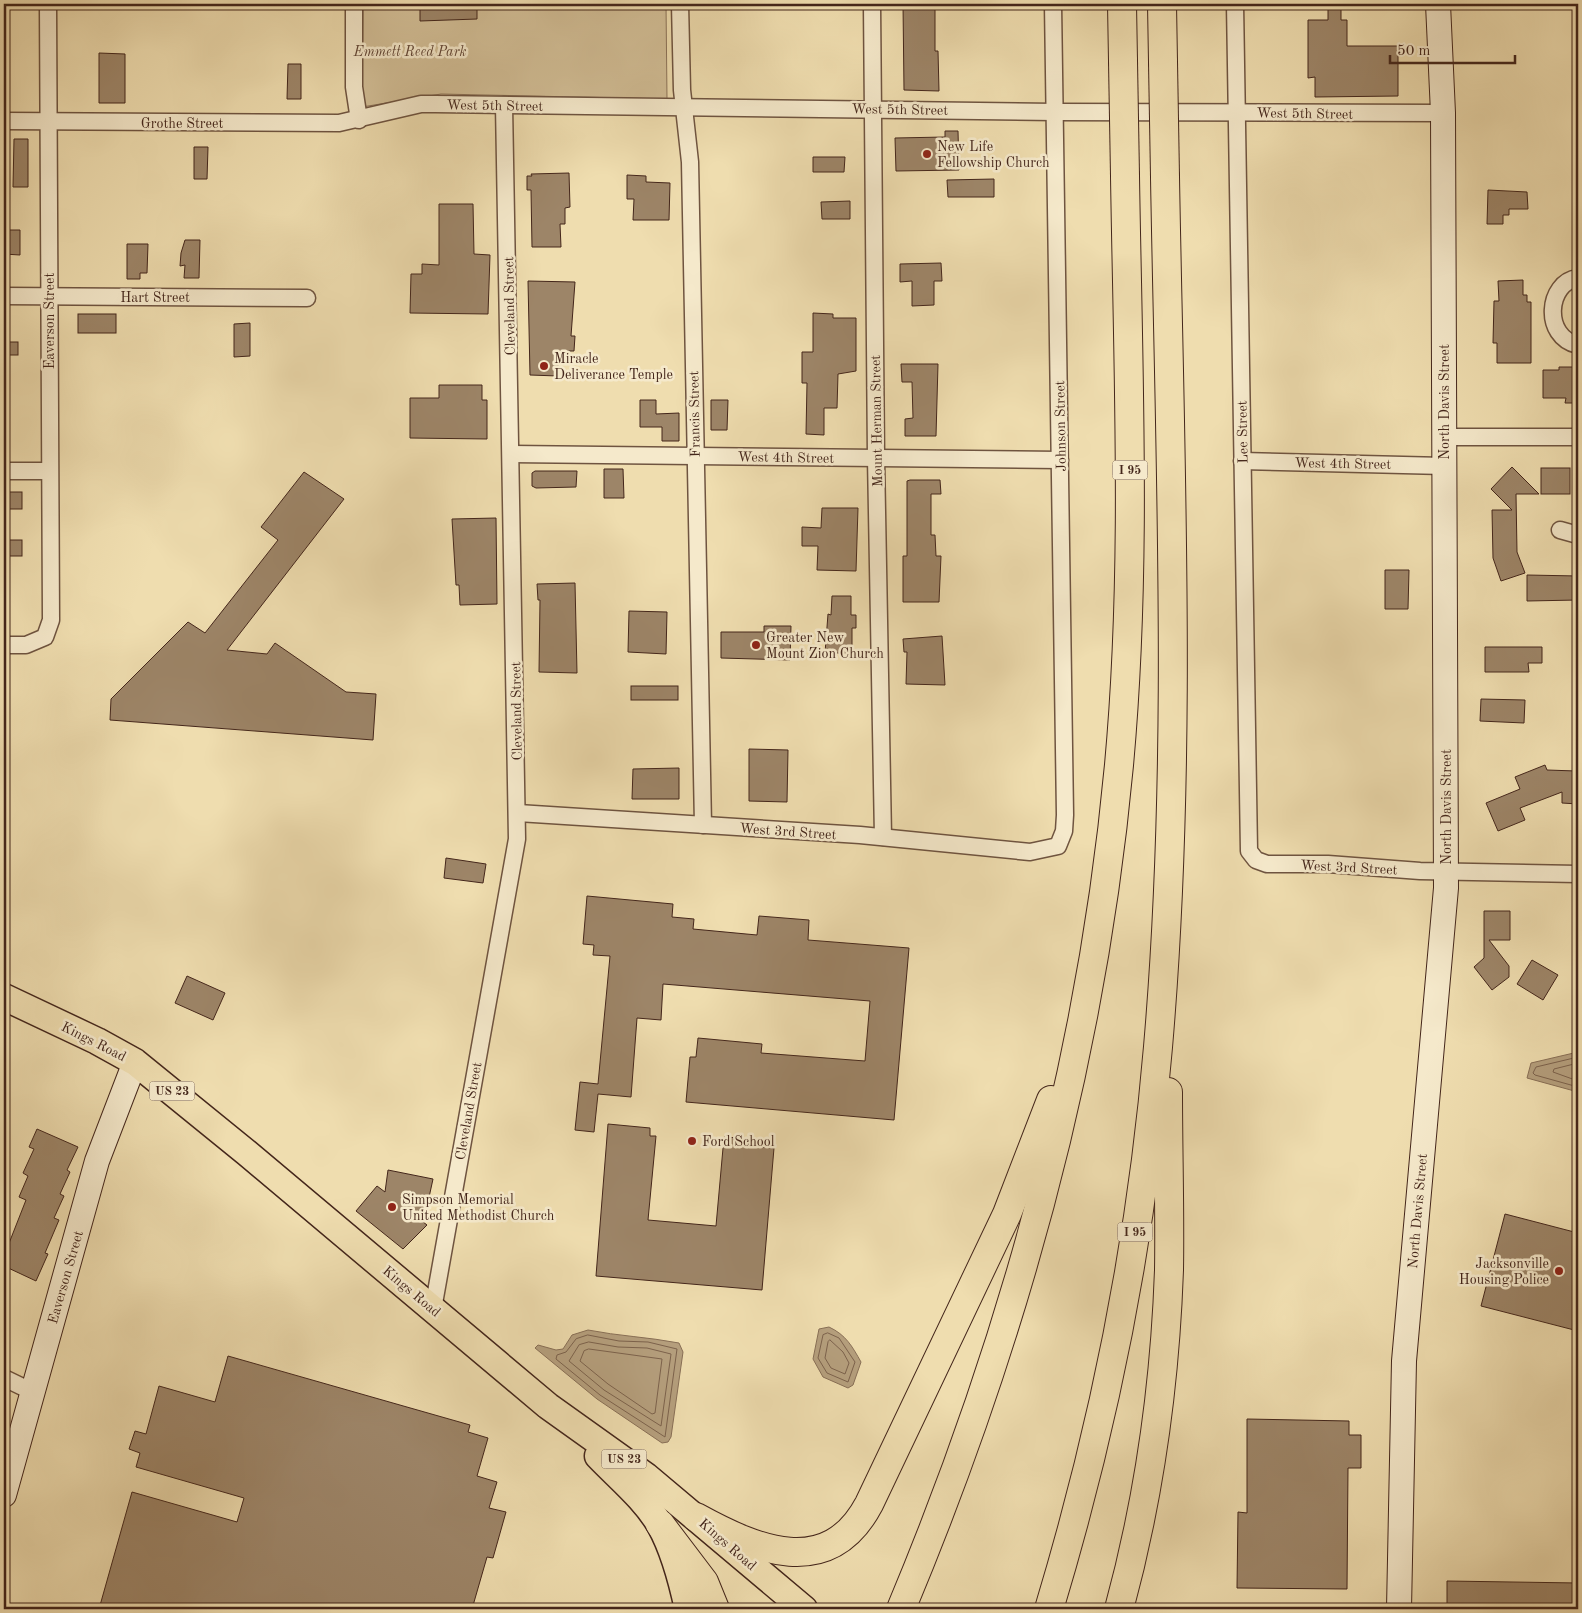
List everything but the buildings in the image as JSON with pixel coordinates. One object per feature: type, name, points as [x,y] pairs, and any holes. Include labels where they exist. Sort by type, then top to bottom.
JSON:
[{"type":"highway","name":"I 95","points":[[901,1609],[947,1497],[987,1384],[1026,1260],[1060,1126],[1086,1002],[1106,884],[1114,816],[1127,642],[1131,522],[1122,4]]},
{"type":"highway","name":"I 95","points":[[1049,1609],[1087,1470],[1126,1284],[1143,1172],[1158,1051],[1166,930],[1172,748],[1162,4]]},
{"type":"highway","points":[[1119,1609],[1136,1539],[1149,1470],[1165,1334],[1169,1242],[1166,930]]},
{"type":"highway","points":[[696,1516],[761,1547],[788,1552],[826,1547],[841,1538],[861,1519],[1007,1214],[1024,1174],[1086,1002]]},
{"type":"highway","points":[[917,1609],[947,1497]]},
{"type":"highway","points":[[660,1524],[704,1582],[715,1609]]},
{"type":"main road","name":"Kings Road","points":[[4,997],[97,1041],[134,1062],[548,1406],[646,1476],[696,1516],[804,1609]]},
{"type":"main road","name":"US 23","points":[[548,1406],[641,1500],[660,1524],[671,1552],[688,1609]]},
{"type":"street","name":"Eaverson Street","points":[[4,645],[26,645],[45,637],[50,620],[48,471],[50,206],[48,4]]},
{"type":"street","points":[[354,4],[354,87],[359,120]]},
{"type":"street","name":"Francis Street","points":[[680,4],[682,90],[690,162],[703,825]]},
{"type":"street","name":"Mount Herman Street","points":[[872,4],[876,458],[883,837]]},
{"type":"street","name":"Johnson Street","points":[[1053,4],[1065,815],[1064,831],[1058,846]]},
{"type":"street","name":"Lee Street","points":[[1235,4],[1248,844],[1254,858]]},
{"type":"street","name":"North Davis Street","points":[[1398,1609],[1404,1361],[1446,872],[1443,113],[1438,4]]},
{"type":"street","name":"West 5th Street","points":[[359,120],[421,104],[685,108],[873,108],[1055,112],[1443,113]]},
{"type":"street","name":"Cleveland Street","points":[[433,1309],[494,961],[512,877],[517,840],[504,105]]},
{"type":"street","name":"Grothe Street","points":[[4,121],[338,123],[359,120]]},
{"type":"street","points":[[1578,278],[1564,285],[1560,291],[1555,303],[1552,319],[1555,329],[1563,338],[1578,345]]},
{"type":"street","name":"Hart Street","points":[[4,296],[307,298]]},
{"type":"street","points":[[1444,437],[1578,437]]},
{"type":"street","name":"West 4th Street","points":[[511,454],[1060,460]]},
{"type":"street","name":"West 4th Street","points":[[1242,461],[1444,466]]},
{"type":"street","points":[[4,471],[48,471]]},
{"type":"street","points":[[1560,530],[1578,534]]},
{"type":"street","name":"West 3rd Street","points":[[518,813],[883,837],[1030,852],[1058,846]]},
{"type":"street","name":"West 3rd Street","points":[[1254,858],[1267,864],[1328,864],[1446,872],[1578,874]]},
{"type":"street","name":"Eaverson Street","points":[[4,1495],[98,1161],[134,1062]]},
{"type":"street","points":[[4,1378],[33,1392]]},
{"type":"green space","name":"Emmett Reed Park","points":[[363,4],[666,4],[667,99],[441,94],[362,107]]},
{"type":"water","points":[[1578,1052],[1578,1092],[1527,1078],[1531,1063]]},
{"type":"water","points":[[829,1327],[848,1342],[861,1362],[853,1385],[848,1388],[823,1377],[813,1359],[819,1329]]},
{"type":"water","points":[[588,1330],[679,1343],[683,1352],[671,1437],[668,1442],[662,1443],[597,1399],[535,1348],[538,1345],[556,1350],[563,1349],[572,1335]]},
{"type":"place","name":"New Life Fellowship Church","points":[[927,154]]},
{"type":"place","name":"Miracle Deliverance Temple","points":[[544,366]]},
{"type":"place","name":"Greater New Mount Zion Church","points":[[756,645]]},
{"type":"place","name":"Ford School","points":[[692,1141]]},
{"type":"place","name":"Simpson Memorial United Methodist Church","points":[[392,1207]]},
{"type":"place","name":"Jacksonville Housing Police","points":[[1559,1271]]}]
